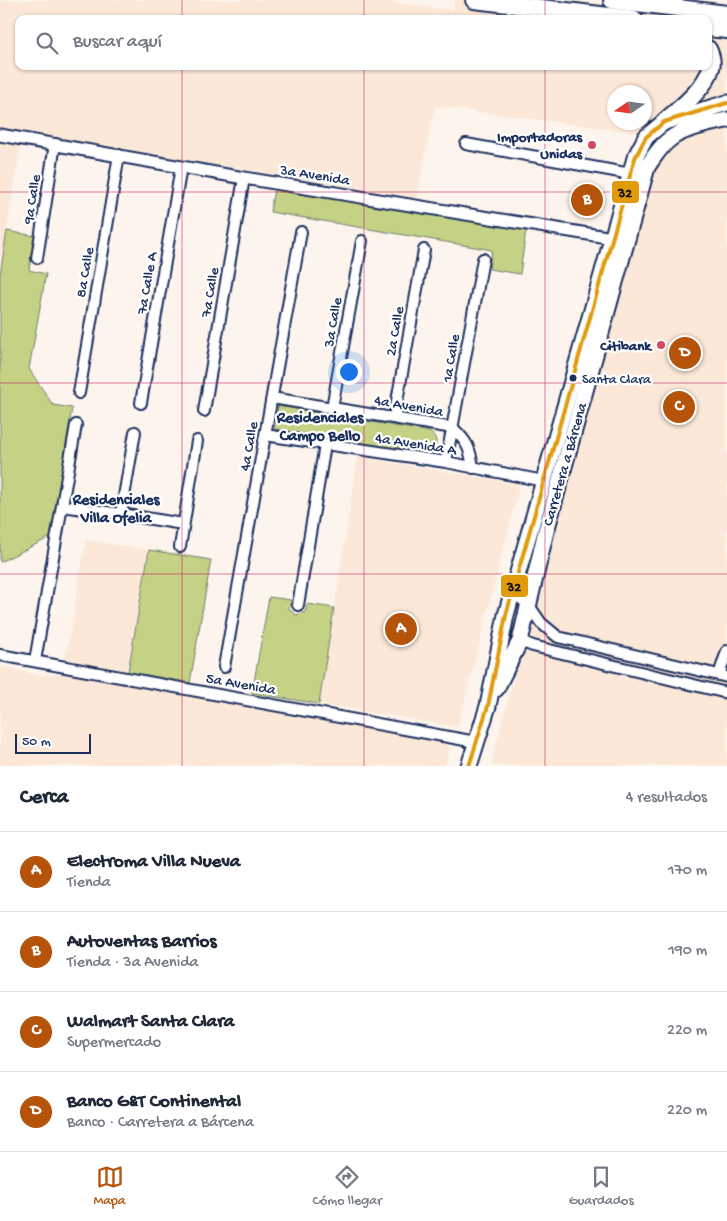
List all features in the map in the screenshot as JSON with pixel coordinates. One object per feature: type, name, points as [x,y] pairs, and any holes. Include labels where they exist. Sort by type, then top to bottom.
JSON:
[{"type":"highway","points":[[474,0],[600,15]]},
{"type":"highway","points":[[612,0],[727,14]]},
{"type":"highway","points":[[657,5],[689,0]]},
{"type":"highway","points":[[712,28],[727,30]]},
{"type":"highway","points":[[664,122],[684,106],[705,81],[710,70]]},
{"type":"main road","name":"Carretera a Bárcena","points":[[469,766],[488,706],[520,641],[545,534],[620,239],[630,174],[635,158],[646,137],[664,122],[727,103]]},
{"type":"main road","name":"Carretera a Bárcena","points":[[488,706],[506,615],[544,481],[620,239],[647,167],[670,138],[690,130],[727,120]]},
{"type":"main road","points":[[499,647],[520,641],[506,615]]},
{"type":"street","name":"3a Avenida","points":[[0,134],[244,178],[620,239]]},
{"type":"street","name":"9a Calle","points":[[38,258],[55,144]]},
{"type":"street","points":[[466,144],[630,174]]},
{"type":"street","name":"8a Calle","points":[[79,393],[119,155]]},
{"type":"street","name":"7a Calle A","points":[[141,403],[181,167]]},
{"type":"street","name":"7a Calle","points":[[204,411],[244,178]]},
{"type":"street","name":"4a Calle","points":[[224,667],[301,232]]},
{"type":"street","name":"3a Calle","points":[[332,408],[362,241]]},
{"type":"street","name":"2a Calle","points":[[394,418],[424,250]]},
{"type":"street","name":"1a Calle","points":[[446,462],[483,259]]},
{"type":"street","name":"4a Avenida","points":[[272,398],[453,428]]},
{"type":"street","points":[[35,661],[76,425]]},
{"type":"street","name":"4a Avenida A","points":[[453,428],[466,441],[470,450],[473,468]]},
{"type":"street","points":[[121,514],[135,432]]},
{"type":"street","name":"4a Avenida A","points":[[265,435],[446,462],[544,481]]},
{"type":"street","points":[[180,547],[197,441]]},
{"type":"street","points":[[298,605],[325,445]]},
{"type":"street","points":[[62,506],[184,524]]},
{"type":"street","points":[[513,593],[528,604],[541,623],[558,637],[723,676],[727,651]]},
{"type":"street","points":[[520,641],[648,675],[727,692]]},
{"type":"street","name":"5a Avenida","points":[[0,654],[476,742]]},
{"type":"shaded area","points":[[0,0],[372,0],[453,10],[455,0],[565,0],[704,15],[15,15],[15,70],[712,70],[712,16],[727,18],[727,766],[491,766],[541,572],[650,173],[675,140],[616,130],[652,130],[652,85],[607,85],[607,129],[435,106],[417,198],[0,129]]},
{"type":"shaded area","points":[[0,141],[21,144],[0,275]]},
{"type":"shaded area","points":[[358,457],[520,484],[458,727],[319,704]]},
{"type":"shaded area","points":[[86,540],[149,550],[128,672],[65,662]]},
{"type":"shaded area","points":[[0,666],[43,676],[62,673],[436,739],[450,747],[445,766],[0,766]]},
{"type":"green space","points":[[274,189],[526,230],[520,274],[489,269],[492,250],[270,212]]},
{"type":"green space","points":[[7,231],[35,236],[29,270],[46,274],[29,369],[53,405],[72,408],[51,537],[0,562],[0,275]]},
{"type":"green space","points":[[278,406],[430,432],[435,438],[436,445],[433,450],[421,453],[274,429]]},
{"type":"green space","points":[[149,550],[211,560],[190,683],[128,672]]},
{"type":"green space","points":[[269,597],[291,600],[289,609],[296,615],[305,612],[307,604],[334,608],[319,704],[252,693]]},
{"type":"transit line","name":"32","points":[[469,766],[488,706],[506,615],[635,158],[646,137],[664,122],[727,103]]},
{"type":"place","name":"Importadoras Unidas","points":[[592,145]]},
{"type":"place","name":"Autoventas Barrios","points":[[587,200]]},
{"type":"place","name":"Citibank","points":[[661,345]]},
{"type":"place","name":"Banco G&T Continental","points":[[685,353]]},
{"type":"place","name":"Santa Clara","points":[[573,378]]},
{"type":"place","name":"Walmart Santa Clara","points":[[679,407]]},
{"type":"place","name":"Electroma Villa Nueva","points":[[401,629]]},
{"type":"district","name":"Residenciales Campo Bello","points":[[320,425]]},
{"type":"district","name":"Residenciales Villa Ofelia","points":[[116,507]]}]
